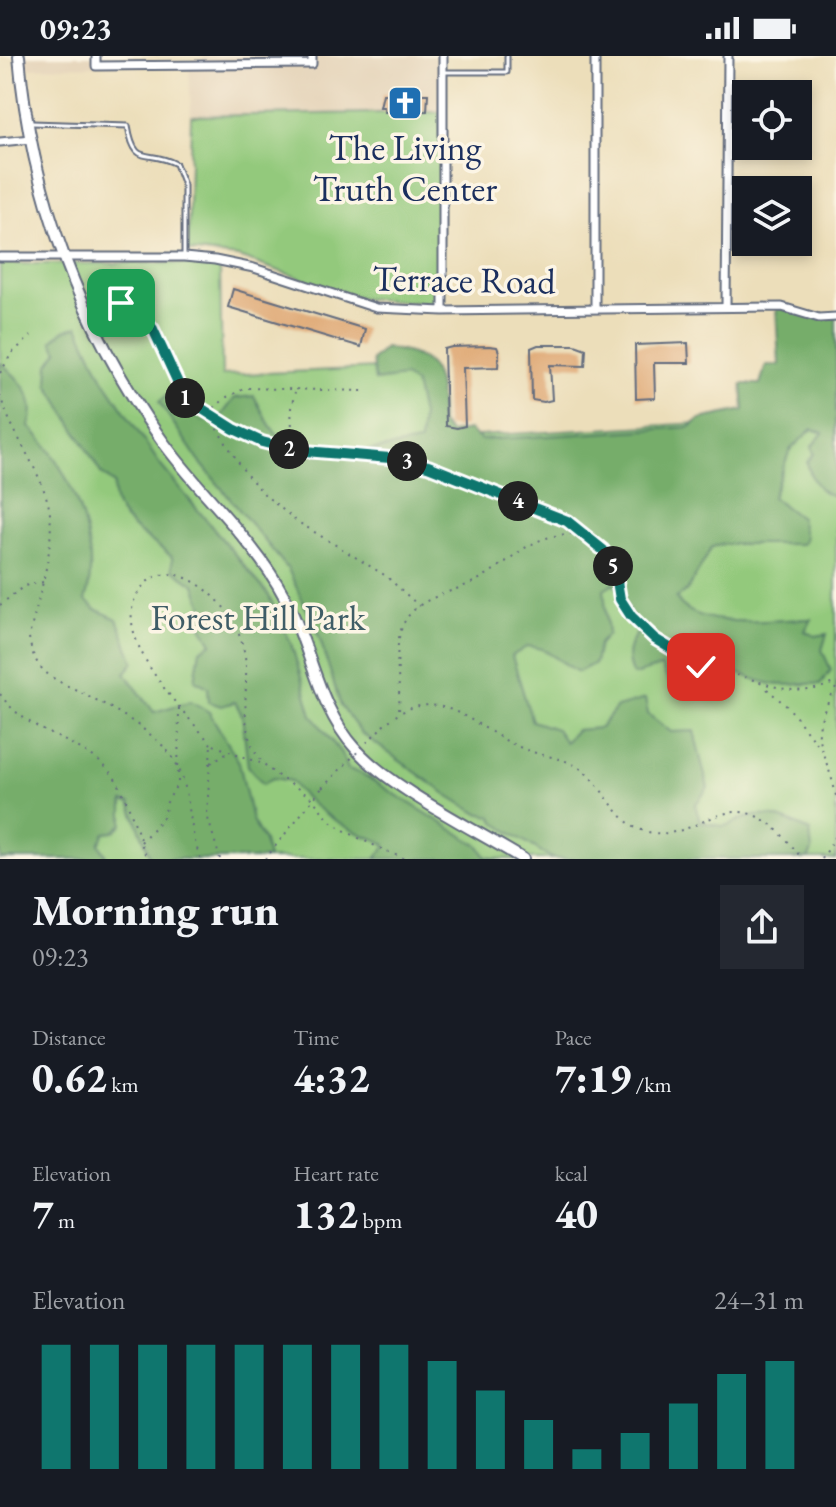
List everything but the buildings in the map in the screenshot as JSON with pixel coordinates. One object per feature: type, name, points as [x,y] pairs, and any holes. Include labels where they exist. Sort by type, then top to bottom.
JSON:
[{"type":"street","points":[[19,56],[31,139],[63,257],[87,312],[161,439],[265,566],[284,596],[325,703],[356,750],[391,778],[523,859]]},
{"type":"street","points":[[96,56],[96,66],[203,60],[312,60]]},
{"type":"street","points":[[443,56],[443,311]]},
{"type":"street","points":[[595,56],[595,307]]},
{"type":"street","points":[[726,307],[728,56]]},
{"type":"street","points":[[0,142],[31,139]]},
{"type":"street","name":"Terrace Road","points":[[0,257],[184,257],[241,265],[360,305],[443,311],[782,307],[819,318],[836,317]]},
{"type":"lane","points":[[443,72],[507,72],[507,56]]},
{"type":"lane","points":[[28,123],[128,126],[131,148],[137,154],[176,164],[184,185],[184,257]]},
{"type":"path","points":[[87,312],[121,303],[139,312],[153,329],[185,398],[207,414],[262,442],[293,450],[390,458],[428,466],[549,512],[603,550],[615,569],[620,599],[631,616],[655,639],[701,667],[741,676],[763,686],[795,691],[817,689],[836,682]]},
{"type":"path","points":[[0,373],[12,353],[31,336]]},
{"type":"path","points":[[207,414],[236,391],[246,388],[363,391]]},
{"type":"path","points":[[293,450],[291,408],[295,390]]},
{"type":"path","points":[[0,395],[6,416],[48,504],[43,582],[29,637],[38,665],[55,680],[136,724],[164,746],[178,763],[201,859]]},
{"type":"path","points":[[207,414],[246,474],[266,496],[298,522],[386,576],[419,606]]},
{"type":"path","points":[[399,711],[401,628],[419,606],[445,591],[480,579],[519,548],[552,535],[580,533]]},
{"type":"path","points":[[263,764],[255,752],[245,715],[246,667],[234,623],[213,594],[182,576],[164,573],[151,578],[136,596],[134,629],[154,676],[211,744],[227,753],[263,764],[312,798],[335,824],[405,859]]},
{"type":"path","points":[[0,605],[24,586],[43,582]]},
{"type":"path","points":[[763,686],[789,708],[819,748],[836,796]]},
{"type":"path","points":[[819,748],[820,720],[836,688]]},
{"type":"path","points":[[0,694],[10,709],[43,733],[71,744],[109,771],[121,789],[147,859]]},
{"type":"path","points":[[140,843],[164,816],[167,802],[178,783],[179,706]]},
{"type":"path","points":[[265,859],[312,798],[383,726],[399,711],[417,706],[451,709],[521,748],[579,767],[634,827],[658,838],[669,839]]},
{"type":"path","points":[[211,744],[207,815],[220,859]]},
{"type":"path","points":[[211,764],[227,753]]},
{"type":"path","points":[[691,833],[724,817],[749,813],[771,823],[802,859]]},
{"type":"path","points":[[822,859],[836,836]]},
{"type":"shaded area","points":[[19,56],[96,56],[96,66],[21,68]]},
{"type":"shaded area","points":[[203,56],[443,56],[443,112],[191,116],[189,64],[203,64]]},
{"type":"green space","points":[[440,112],[441,298],[435,304],[359,298],[238,257],[188,251],[191,116]]},
{"type":"green space","name":"Forest Hill Park","points":[[171,263],[220,268],[222,375],[423,366],[425,439],[804,417],[836,385],[836,859],[0,859],[0,264]]},
{"type":"green space","points":[[776,307],[819,318],[836,317],[836,496],[820,489],[810,474],[807,462],[814,454],[812,446],[823,433],[812,429],[790,450],[772,497],[800,518],[805,539],[802,544],[722,544],[712,547],[687,591],[676,598],[686,609],[718,620],[811,619],[805,631],[815,636],[827,634],[822,650],[831,670],[820,684],[781,685],[759,681],[699,660],[692,678],[672,689],[661,667],[633,675],[628,652],[639,631],[614,583],[604,589],[608,634],[599,644],[595,663],[578,672],[542,649],[528,646],[512,656],[532,721],[556,729],[565,742],[576,730],[600,728],[617,707],[645,699],[648,714],[671,732],[694,731],[708,788],[695,805],[700,821],[726,826],[754,816],[783,819],[810,831],[812,851],[808,859],[553,859],[497,824],[491,816],[477,813],[446,794],[361,733],[341,706],[319,636],[288,569],[199,461],[159,402],[166,396],[203,421],[222,415],[235,398],[254,396],[276,433],[286,443],[315,453],[351,453],[420,442],[422,415],[415,384],[404,377],[375,381],[372,360],[385,348],[403,351],[427,362],[440,392],[441,424],[450,433],[469,430],[481,440],[690,427],[700,419],[744,410],[742,384],[760,384],[766,365],[779,365]]},
{"type":"green space","points":[[78,326],[103,379],[161,466],[268,594],[291,643],[312,715],[343,756],[348,769],[362,774],[479,846],[486,857],[501,859],[376,859],[386,845],[333,819],[305,798],[291,781],[273,778],[263,784],[248,766],[242,715],[235,702],[221,706],[209,702],[208,687],[195,680],[200,650],[212,643],[198,620],[205,612],[195,585],[172,569],[172,557],[124,518],[114,497],[114,484],[101,473],[48,384],[49,364],[58,351],[52,341],[63,331]]},
{"type":"green space","points":[[0,362],[26,390],[32,407],[29,426],[57,461],[79,507],[90,556],[90,579],[85,600],[95,609],[117,619],[134,662],[125,673],[154,712],[191,701],[209,712],[239,762],[252,820],[264,841],[268,859],[151,859],[130,803],[123,802],[123,824],[114,832],[105,833],[99,844],[108,859],[0,859]]},
{"type":"place","name":"The Living Truth Center","points":[[405,103]]},
{"type":"route","points":[[121,303],[147,320],[185,398],[202,412],[234,429],[262,442],[293,450],[390,458],[428,466],[567,521],[603,550],[615,569],[620,599],[631,616],[655,639],[701,667]]}]
